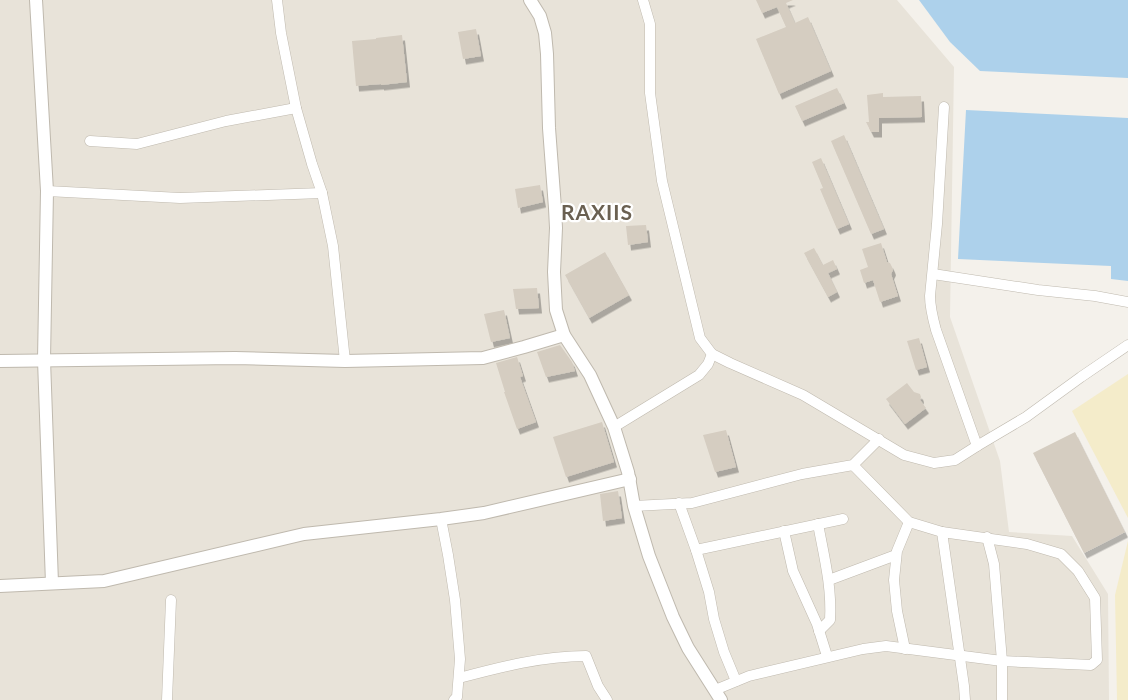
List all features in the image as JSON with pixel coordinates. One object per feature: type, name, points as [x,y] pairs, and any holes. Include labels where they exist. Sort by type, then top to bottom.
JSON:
[{"type":"street","points":[[36,0],[47,191],[44,360],[52,584]]},
{"type":"street","points":[[278,0],[281,33],[296,108],[322,193],[334,246],[345,361]]},
{"type":"street","points":[[530,0],[540,16],[546,40],[549,128],[556,218],[556,310],[564,335],[590,375],[614,427],[630,479],[634,506],[649,556],[673,617],[688,648],[718,695],[736,681],[749,676],[863,648],[886,646],[1002,661],[1091,665],[1097,660],[1095,598],[1078,571],[1061,554],[1027,544],[942,532],[909,522],[853,465]]},
{"type":"street","points":[[643,0],[650,24],[650,93],[662,181],[700,338],[712,354],[803,395],[904,455],[934,463],[955,460],[1026,417],[1128,345]]},
{"type":"street","points":[[944,107],[937,224],[930,296],[932,316],[977,446]]},
{"type":"street","points":[[90,141],[137,144],[226,121],[296,108]]},
{"type":"street","points":[[47,191],[180,198],[322,193]]},
{"type":"street","points":[[933,274],[1128,302]]},
{"type":"street","points":[[0,361],[235,358],[345,361],[483,358],[564,335]]},
{"type":"street","points":[[614,427],[699,375],[708,364],[712,354]]},
{"type":"street","points":[[634,506],[692,503],[802,474],[853,465],[879,439]]},
{"type":"street","points":[[0,586],[104,581],[304,534],[484,513],[630,479]]},
{"type":"street","points":[[679,504],[709,592],[714,620],[724,652],[736,681]]},
{"type":"street","points":[[440,519],[455,600],[460,659],[457,698],[454,700]]},
{"type":"street","points":[[696,550],[843,519]]},
{"type":"street","points":[[905,649],[897,611],[894,580],[897,551],[909,522]]},
{"type":"street","points":[[818,524],[829,580],[830,620],[819,631]]},
{"type":"street","points":[[784,531],[793,571],[819,631],[827,656]]},
{"type":"street","points":[[942,532],[965,700]]},
{"type":"street","points":[[987,538],[994,564],[1002,661],[1002,700]]},
{"type":"street","points":[[829,580],[896,556]]},
{"type":"street","points":[[167,700],[171,600]]},
{"type":"street","points":[[459,678],[534,661],[570,656],[586,656],[598,686],[607,700]]},
{"type":"shaded area","points":[[0,0],[897,0],[954,67],[950,317],[1000,461],[1009,532],[1072,536],[1108,594],[1109,700],[0,700]]},
{"type":"sand","points":[[1128,374],[1128,518],[1072,411]]},
{"type":"sand","points":[[1128,541],[1128,700],[1117,700],[1115,595]]},
{"type":"water","points":[[919,0],[1128,0],[1128,78],[980,71],[950,42]]},
{"type":"water","points":[[966,110],[1128,118],[1128,281],[1111,279],[1111,266],[958,259]]},
{"type":"building","points":[[756,0],[793,0],[786,3],[795,23],[808,17],[831,71],[779,94],[756,39],[786,27],[777,7],[762,13]]},
{"type":"building","points":[[476,29],[481,56],[463,59],[458,32]]},
{"type":"building","points":[[402,35],[407,82],[356,86],[352,41]]},
{"type":"building","points":[[837,88],[844,103],[802,121],[795,106]]},
{"type":"building","points":[[883,93],[883,97],[921,96],[922,117],[879,118],[879,132],[871,132],[866,122],[869,122],[867,95]]},
{"type":"building","points":[[844,135],[884,229],[871,234],[831,141]]},
{"type":"building","points":[[821,158],[849,224],[837,229],[820,189],[823,188],[812,162]]},
{"type":"building","points":[[540,185],[543,202],[518,208],[515,189]]},
{"type":"building","points":[[646,225],[648,242],[628,245],[626,226]]},
{"type":"building","points":[[881,243],[887,262],[890,263],[893,270],[891,274],[898,296],[880,302],[873,280],[864,283],[860,270],[868,267],[862,249]]},
{"type":"building","points":[[814,248],[823,265],[833,260],[837,269],[828,273],[837,292],[828,297],[804,253]]},
{"type":"building","points":[[605,252],[629,295],[589,318],[565,275]]},
{"type":"building","points":[[537,288],[539,308],[516,309],[513,289]]},
{"type":"building","points":[[504,310],[510,338],[491,342],[484,314]]},
{"type":"building","points":[[919,338],[927,367],[916,370],[907,341]]},
{"type":"building","points":[[560,345],[572,362],[575,371],[546,377],[537,352]]},
{"type":"building","points":[[517,357],[523,376],[520,377],[536,422],[517,429],[496,363]]},
{"type":"building","points":[[907,383],[914,392],[920,394],[920,400],[926,408],[905,424],[886,399]]},
{"type":"building","points":[[602,422],[614,462],[566,477],[553,437]]},
{"type":"building","points":[[726,430],[736,467],[715,472],[703,435]]},
{"type":"building","points":[[1075,432],[1125,532],[1084,553],[1033,453]]},
{"type":"building","points":[[618,491],[622,518],[603,521],[600,494]]},
{"type":"district","name":"RAXIIS","points":[[597,213]]}]
